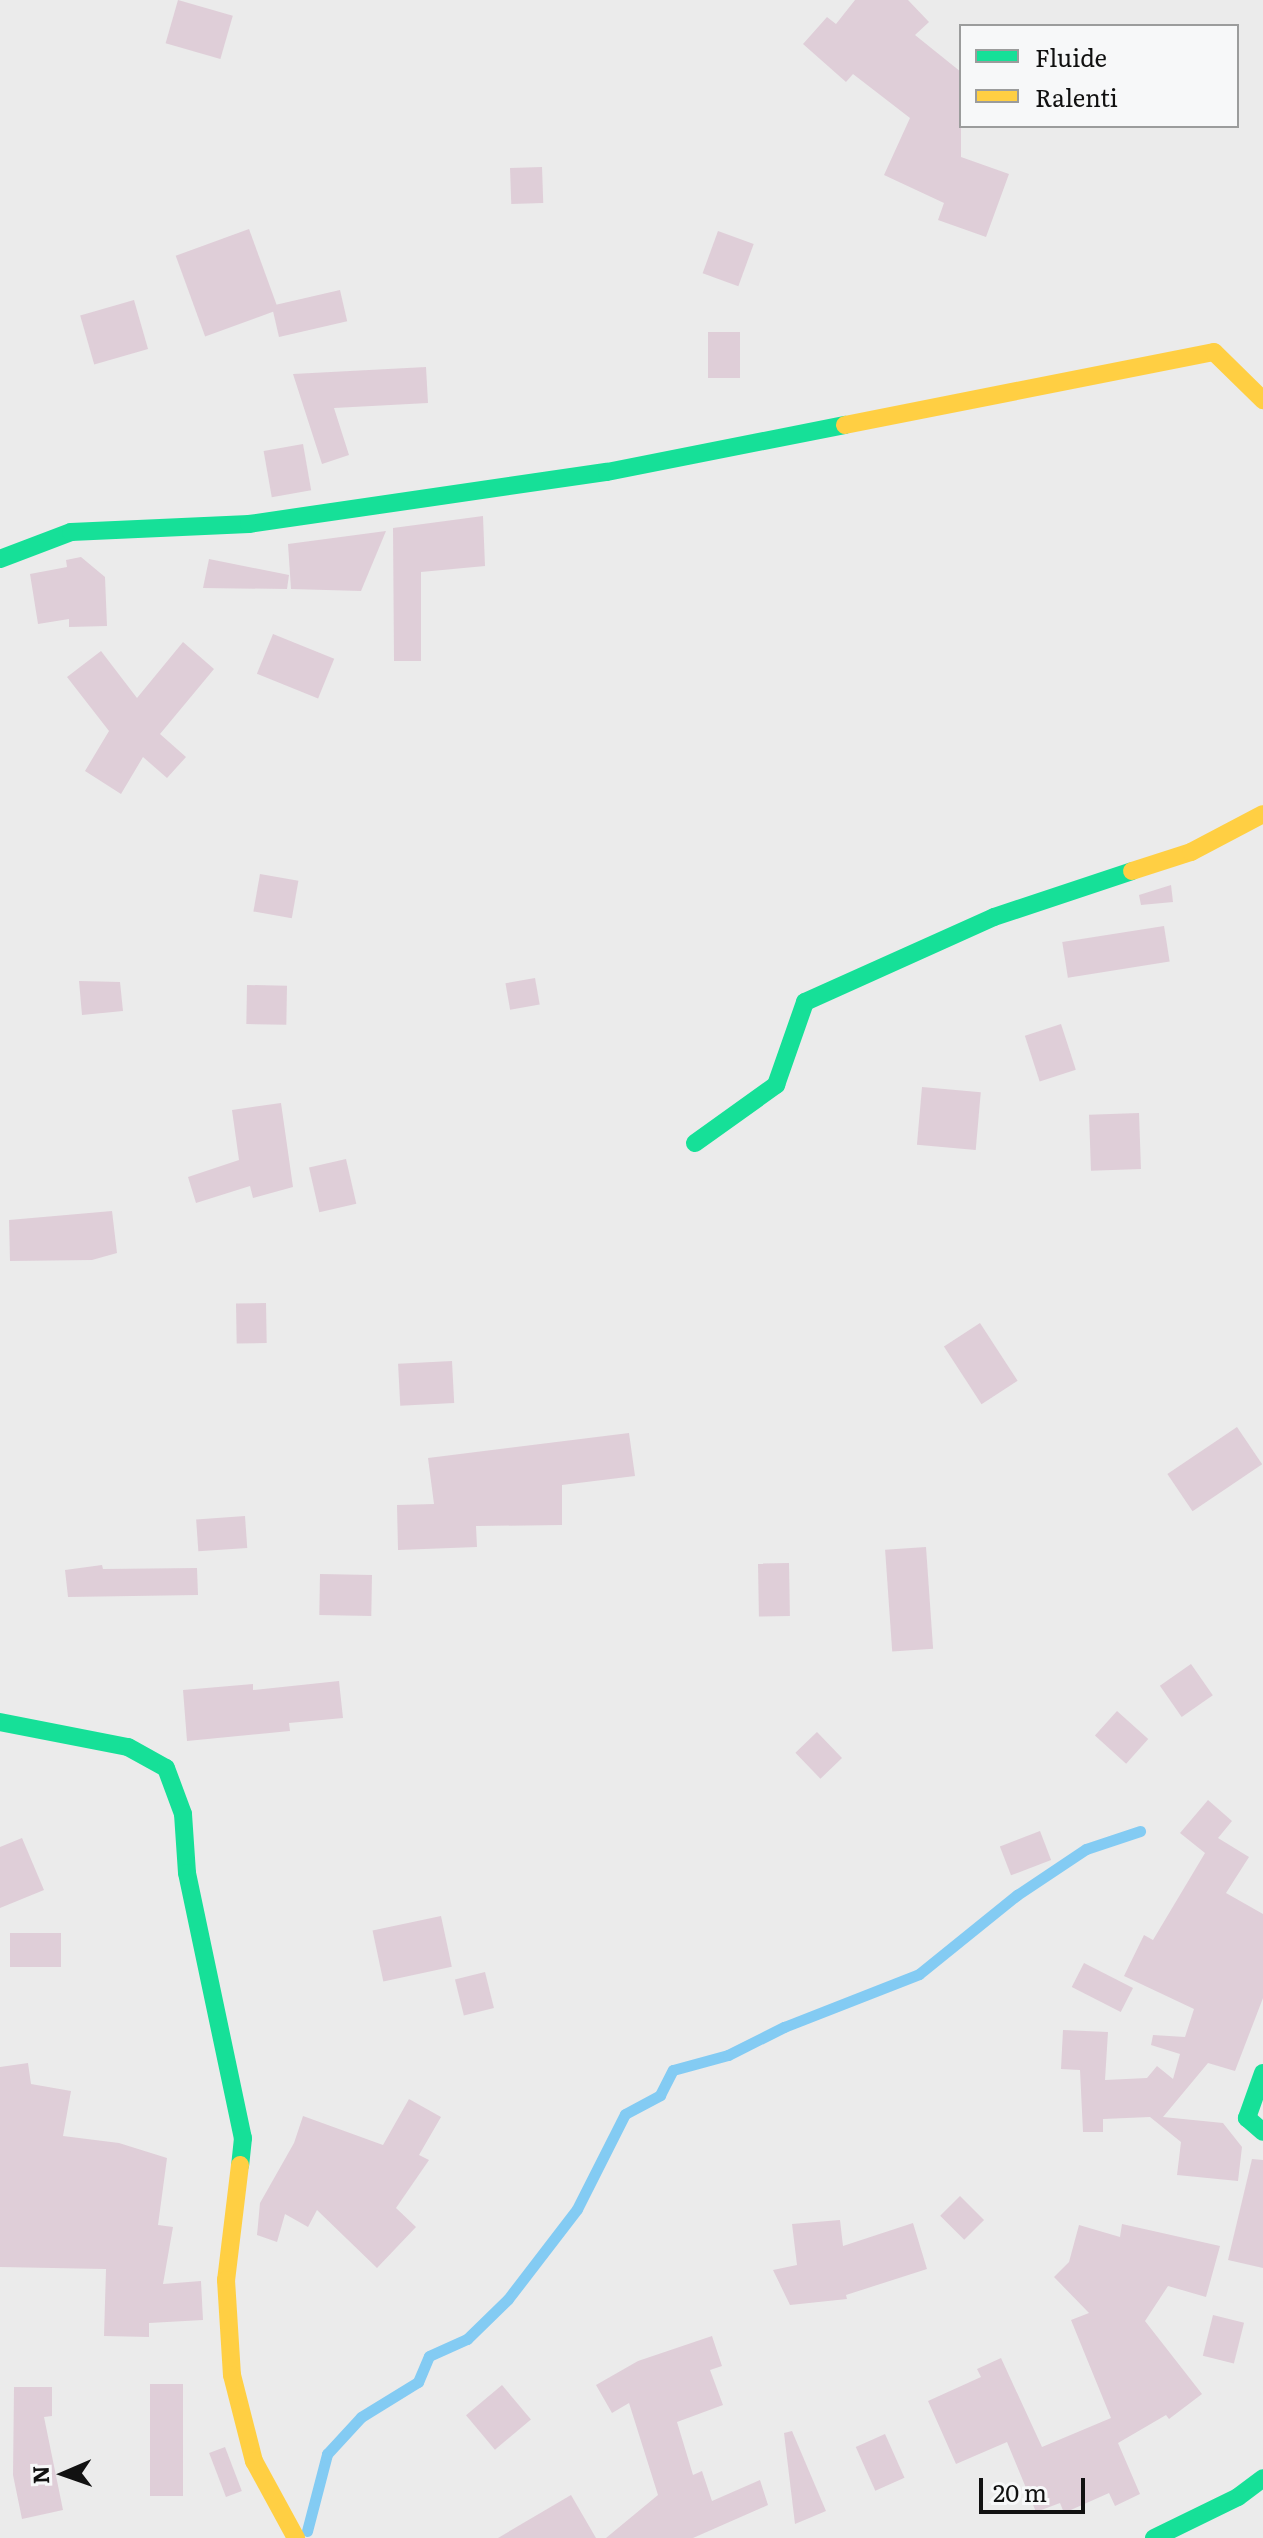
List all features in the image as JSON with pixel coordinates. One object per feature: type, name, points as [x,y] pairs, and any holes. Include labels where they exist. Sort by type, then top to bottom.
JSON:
[{"type":"street","points":[[0,559],[71,532],[249,524],[607,472],[1214,352],[1263,400]]},
{"type":"street","points":[[695,1143],[776,1085],[805,1002],[994,917],[1191,852],[1263,814]]},
{"type":"street","points":[[0,1722],[128,1747],[166,1768],[179,1802],[187,1873],[243,2138],[226,2280],[232,2375],[254,2461],[296,2538]]},
{"type":"street","points":[[1263,2073],[1247,2118],[1263,2132]]},
{"type":"street","points":[[1154,2538],[1238,2497],[1263,2478]]},
{"type":"building","points":[[178,0],[233,16],[220,59],[166,43]]},
{"type":"building","points":[[855,0],[908,0],[929,22],[915,35],[959,70],[961,157],[1009,174],[986,237],[938,220],[944,203],[884,175],[910,118],[853,74],[846,82],[803,44],[827,17],[836,24]]},
{"type":"building","points":[[542,167],[543,203],[511,204],[510,168]]},
{"type":"building","points":[[249,229],[278,310],[205,336],[176,256]]},
{"type":"building","points":[[718,231],[754,244],[738,286],[703,273]]},
{"type":"building","points":[[340,290],[347,321],[279,337],[272,306]]},
{"type":"building","points":[[134,300],[148,349],[94,364],[80,315]]},
{"type":"building","points":[[708,332],[740,332],[740,378],[708,378]]},
{"type":"building","points":[[426,367],[428,403],[334,408],[349,455],[322,464],[293,374]]},
{"type":"building","points":[[303,444],[311,490],[272,497],[264,451]]},
{"type":"building","points":[[483,516],[485,566],[421,572],[421,661],[394,661],[393,528]]},
{"type":"building","points":[[386,531],[361,591],[291,589],[288,544]]},
{"type":"building","points":[[81,557],[105,577],[107,626],[69,627],[69,619],[38,624],[30,574],[67,567],[66,560]]},
{"type":"building","points":[[209,559],[289,575],[287,589],[203,588]]},
{"type":"building","points":[[273,634],[334,659],[318,699],[257,674]]},
{"type":"building","points":[[183,642],[214,669],[160,734],[186,757],[167,778],[143,757],[121,794],[85,771],[109,731],[67,677],[101,651],[137,698]]},
{"type":"building","points":[[260,874],[298,881],[292,918],[253,911]]},
{"type":"building","points":[[1171,885],[1173,902],[1141,905],[1139,895]]},
{"type":"building","points":[[1164,926],[1170,962],[1068,978],[1062,942]]},
{"type":"building","points":[[535,978],[540,1005],[510,1010],[505,983]]},
{"type":"building","points":[[79,981],[120,982],[123,1011],[82,1015]]},
{"type":"building","points":[[247,985],[287,986],[286,1025],[246,1024]]},
{"type":"building","points":[[1061,1024],[1076,1070],[1040,1081],[1025,1036]]},
{"type":"building","points":[[922,1087],[981,1092],[976,1150],[917,1145]]},
{"type":"building","points":[[281,1103],[293,1187],[253,1198],[250,1186],[196,1203],[188,1177],[239,1160],[232,1110]]},
{"type":"building","points":[[1139,1113],[1141,1169],[1091,1171],[1089,1115]]},
{"type":"building","points":[[346,1159],[356,1204],[319,1212],[309,1168]]},
{"type":"building","points":[[112,1211],[117,1253],[92,1260],[10,1261],[9,1220]]},
{"type":"building","points":[[266,1303],[267,1343],[237,1344],[236,1304]]},
{"type":"building","points":[[980,1323],[1018,1381],[982,1404],[944,1346]]},
{"type":"building","points":[[452,1361],[454,1403],[400,1406],[398,1364]]},
{"type":"building","points":[[1237,1427],[1262,1464],[1193,1511],[1167,1474]]},
{"type":"building","points":[[629,1433],[635,1476],[562,1485],[562,1525],[476,1526],[477,1547],[398,1550],[397,1505],[434,1504],[428,1458]]},
{"type":"building","points":[[245,1516],[247,1548],[198,1551],[196,1519]]},
{"type":"building","points":[[926,1547],[933,1649],[892,1652],[885,1550]]},
{"type":"building","points":[[789,1563],[790,1616],[759,1617],[758,1564]]},
{"type":"building","points":[[102,1565],[103,1569],[197,1568],[198,1595],[68,1597],[65,1570]]},
{"type":"building","points":[[320,1574],[372,1575],[371,1616],[319,1615]]},
{"type":"building","points":[[1191,1664],[1213,1695],[1182,1717],[1160,1686]]},
{"type":"building","points":[[339,1681],[343,1718],[289,1723],[290,1731],[187,1741],[183,1690],[253,1684],[253,1690]]},
{"type":"building","points":[[1117,1711],[1148,1739],[1126,1764],[1095,1736]]},
{"type":"building","points":[[817,1732],[842,1758],[820,1779],[795,1753]]},
{"type":"building","points":[[1208,1800],[1232,1821],[1218,1838],[1249,1857],[1226,1893],[1263,1914],[1263,1998],[1235,2071],[1208,2063],[1163,2117],[1223,2123],[1242,2147],[1238,2181],[1177,2175],[1181,2142],[1150,2117],[1103,2119],[1103,2132],[1083,2132],[1080,2070],[1061,2069],[1063,2030],[1108,2032],[1105,2080],[1147,2078],[1157,2066],[1173,2079],[1180,2054],[1151,2045],[1153,2035],[1185,2037],[1194,2009],[1124,1976],[1144,1935],[1153,1940],[1205,1853],[1180,1833]]},
{"type":"building","points":[[1040,1831],[1051,1860],[1011,1875],[1000,1846]]},
{"type":"building","points":[[22,1838],[44,1890],[0,1908],[0,1847]]},
{"type":"building","points":[[441,1916],[452,1967],[383,1981],[373,1931]]},
{"type":"building","points":[[10,1933],[61,1933],[61,1967],[10,1967]]},
{"type":"building","points":[[1084,1963],[1133,1988],[1121,2012],[1072,1987]]},
{"type":"building","points":[[485,1972],[494,2008],[464,2015],[455,1979]]},
{"type":"building","points":[[28,2063],[31,2084],[71,2091],[63,2136],[119,2143],[167,2158],[158,2225],[173,2227],[163,2284],[201,2281],[203,2320],[149,2323],[149,2337],[104,2336],[106,2269],[0,2267],[0,2067]]},
{"type":"building","points":[[409,2099],[441,2117],[419,2155],[429,2160],[396,2208],[416,2227],[377,2268],[317,2210],[308,2227],[285,2214],[277,2242],[257,2235],[260,2203],[294,2143],[303,2116],[383,2145]]},
{"type":"building","points":[[1252,2159],[1263,2160],[1263,2268],[1228,2260]]},
{"type":"building","points":[[960,2196],[984,2220],[964,2240],[940,2216]]},
{"type":"building","points":[[840,2220],[843,2246],[913,2223],[927,2269],[846,2295],[847,2299],[790,2305],[773,2270],[797,2265],[792,2224]]},
{"type":"building","points":[[1122,2224],[1220,2246],[1206,2297],[1168,2286],[1145,2321],[1202,2394],[1169,2419],[1166,2415],[1118,2443],[1140,2494],[1115,2506],[1109,2493],[1064,2513],[1060,2503],[1036,2512],[1007,2442],[956,2464],[928,2401],[981,2377],[977,2369],[1001,2358],[1042,2447],[1111,2418],[1071,2320],[1089,2313],[1054,2277],[1069,2262],[1079,2225],[1120,2237]]},
{"type":"building","points":[[1213,2315],[1244,2323],[1234,2363],[1203,2356]]},
{"type":"building","points":[[712,2336],[722,2366],[710,2370],[723,2405],[677,2422],[693,2475],[702,2471],[712,2501],[760,2480],[768,2505],[693,2538],[606,2538],[658,2495],[629,2403],[612,2413],[596,2385],[638,2361]]},
{"type":"building","points":[[150,2384],[183,2384],[183,2496],[150,2496]]},
{"type":"building","points":[[502,2385],[531,2419],[495,2450],[466,2415]]},
{"type":"building","points":[[14,2387],[52,2387],[52,2416],[44,2417],[63,2510],[22,2519],[13,2475]]},
{"type":"building","points":[[792,2431],[826,2511],[795,2524],[784,2433]]},
{"type":"building","points":[[885,2434],[905,2478],[875,2491],[856,2447]]},
{"type":"building","points":[[225,2447],[242,2491],[226,2497],[209,2453]]},
{"type":"building","points":[[571,2495],[596,2538],[498,2538]]},
{"type":"waterway","points":[[307,2531],[327,2454],[361,2417],[418,2382],[429,2356],[467,2339],[508,2299],[577,2209],[625,2114],[660,2095],[673,2070],[728,2055],[784,2027],[919,1974],[1017,1895],[1086,1849],[1140,1831]]},
{"type":"traffic: fast","points":[[0,559],[71,532],[249,524],[607,472],[845,425]]},
{"type":"traffic: fast","points":[[695,1143],[776,1085],[805,1002],[994,917],[1132,871]]},
{"type":"traffic: fast","points":[[0,1722],[128,1747],[166,1768],[183,1814],[187,1873],[243,2138],[240,2165]]},
{"type":"traffic: fast","points":[[1263,2073],[1247,2118],[1263,2132]]},
{"type":"traffic: fast","points":[[1154,2538],[1238,2497],[1263,2478]]},
{"type":"traffic: slow","points":[[845,425],[1214,352],[1263,400]]},
{"type":"traffic: slow","points":[[1132,871],[1191,852],[1263,814]]},
{"type":"traffic: slow","points":[[240,2165],[226,2280],[232,2375],[254,2461],[296,2538]]}]
